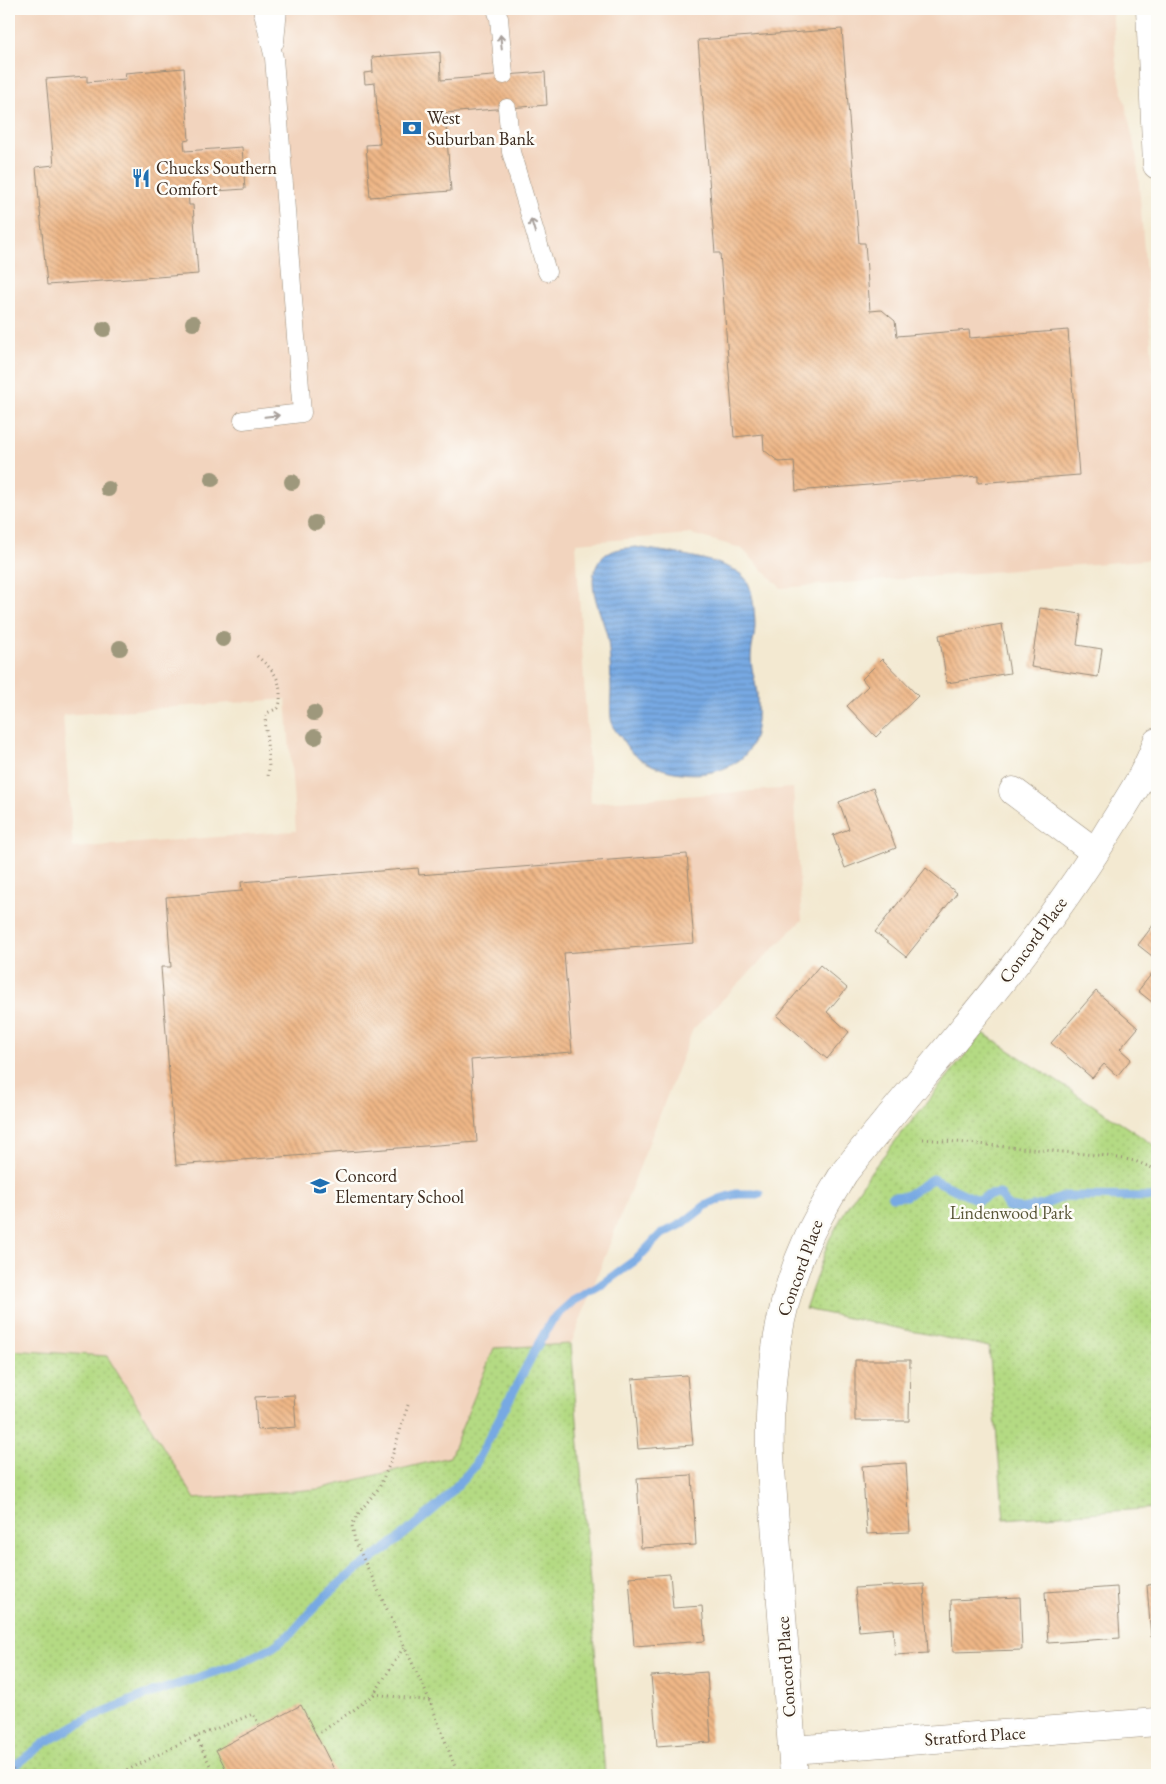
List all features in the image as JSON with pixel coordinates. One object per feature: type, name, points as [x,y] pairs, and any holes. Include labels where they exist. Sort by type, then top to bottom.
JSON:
[{"type":"street","points":[[1150,9],[1157,165]]},
{"type":"street","name":"Concord Place","points":[[793,1762],[768,1418],[775,1344],[791,1282],[806,1240],[844,1173],[996,989],[1050,919],[1095,852],[1133,790],[1157,742]]},
{"type":"street","points":[[1013,791],[1095,852]]},
{"type":"street","name":"Stratford Place","points":[[793,1762],[1157,1722]]},
{"type":"lane","points":[[262,9],[274,58]]},
{"type":"lane","points":[[243,420],[302,413],[274,58],[278,9]]},
{"type":"lane","points":[[496,9],[499,18],[504,75]]},
{"type":"lane","points":[[507,108],[511,152],[547,272]]},
{"type":"path","points":[[257,656],[276,674],[280,684],[281,702],[278,708],[267,713],[264,718],[268,777]]},
{"type":"path","points":[[923,1139],[1107,1156],[1135,1161],[1157,1170]]},
{"type":"path","points":[[408,1405],[390,1463],[379,1488],[360,1511],[352,1525],[355,1541],[430,1702],[458,1775]]},
{"type":"path","points":[[316,1735],[374,1694],[404,1646]]},
{"type":"path","points":[[374,1694],[430,1702]]},
{"type":"path","points":[[118,1775],[166,1750],[253,1714],[260,1726]]},
{"type":"path","points":[[196,1737],[215,1775]]},
{"type":"path","points":[[9,1766],[18,1775]]},
{"type":"shaded area","points":[[9,9],[1112,9],[1116,62],[1137,158],[1157,422],[1157,559],[781,588],[741,548],[691,534],[576,543],[591,803],[793,788],[802,920],[693,1029],[571,1344],[494,1348],[450,1457],[319,1489],[195,1499],[107,1356],[9,1350]],"holes":[[[286,699],[296,831],[73,848],[63,715]]]},
{"type":"green space","name":"Lindenwood Park","points":[[983,1033],[1157,1147],[1157,1508],[1004,1519],[989,1347],[805,1309],[829,1240],[849,1204],[872,1170]]},
{"type":"green space","points":[[571,1344],[605,1775],[9,1775],[9,1350],[107,1356],[195,1499],[319,1489],[450,1457],[494,1348]]},
{"type":"water","points":[[636,547],[708,560],[723,565],[735,570],[744,577],[750,586],[755,621],[751,657],[757,694],[757,724],[754,739],[746,754],[738,761],[722,769],[696,774],[669,771],[656,767],[632,752],[613,727],[608,641],[594,593],[594,574],[597,565],[604,556],[619,549]]},
{"type":"building","points":[[842,29],[859,243],[865,243],[870,311],[882,310],[895,321],[897,336],[969,330],[970,338],[1068,330],[1079,475],[978,483],[978,476],[796,491],[794,461],[779,462],[764,450],[763,434],[734,437],[720,253],[715,253],[698,40]]},
{"type":"building","name":"West Suburban Bank","points":[[440,52],[441,80],[545,72],[547,105],[445,113],[451,191],[370,197],[366,145],[380,144],[375,83],[365,84],[364,73],[373,72],[372,57]]},
{"type":"building","name":"Chucks Southern Comfort","points":[[184,68],[189,140],[184,141],[185,151],[242,147],[245,189],[188,193],[189,205],[193,205],[198,274],[47,285],[36,167],[54,165],[46,79],[87,76],[87,82],[126,79],[125,73]]},
{"type":"building","points":[[1040,608],[1081,614],[1077,645],[1102,649],[1098,677],[1031,667]]},
{"type":"building","points":[[1002,624],[1010,673],[947,683],[939,635]]},
{"type":"building","points":[[882,659],[918,696],[876,737],[847,706],[868,686],[862,679]]},
{"type":"building","points":[[873,788],[896,848],[845,868],[833,835],[849,829],[839,802]]},
{"type":"building","points":[[687,854],[694,943],[564,953],[572,1052],[471,1060],[477,1142],[176,1165],[161,967],[171,967],[166,897],[242,891],[241,882],[418,868],[419,875]]},
{"type":"building","points":[[926,868],[957,893],[906,957],[875,932]]},
{"type":"building","points":[[1157,920],[1157,960],[1138,945]]},
{"type":"building","points":[[820,965],[847,988],[827,1012],[849,1032],[827,1059],[777,1016]]},
{"type":"building","points":[[1157,967],[1157,1006],[1138,991]]},
{"type":"building","points":[[1096,991],[1138,1028],[1120,1049],[1131,1059],[1117,1076],[1104,1064],[1092,1078],[1051,1043]]},
{"type":"building","points":[[855,1360],[910,1360],[909,1421],[855,1421]]},
{"type":"building","points":[[687,1375],[693,1445],[638,1449],[632,1379]]},
{"type":"building","points":[[294,1395],[296,1427],[257,1430],[255,1397]]},
{"type":"building","points":[[906,1463],[910,1532],[867,1534],[862,1466]]},
{"type":"building","points":[[692,1475],[696,1545],[641,1548],[637,1478]]},
{"type":"building","points":[[670,1574],[673,1608],[702,1606],[705,1641],[634,1646],[629,1577]]},
{"type":"building","points":[[924,1584],[928,1653],[895,1655],[893,1628],[859,1631],[855,1588]]},
{"type":"building","points":[[1157,1584],[1157,1637],[1151,1637],[1147,1585]]},
{"type":"building","points":[[1117,1587],[1120,1638],[1048,1643],[1045,1592]]},
{"type":"building","points":[[1020,1597],[1022,1650],[953,1652],[951,1600]]},
{"type":"building","points":[[707,1672],[711,1742],[657,1746],[651,1676]]},
{"type":"building","points":[[301,1705],[337,1775],[229,1775],[216,1750]]},
{"type":"waterway","points":[[892,1197],[906,1196],[932,1179],[979,1200],[989,1195],[1000,1194],[1008,1207],[1022,1209],[1043,1205],[1066,1196],[1157,1197]]},
{"type":"waterway","points":[[9,1770],[46,1742],[89,1718],[143,1696],[236,1665],[273,1647],[293,1632],[319,1602],[348,1576],[390,1546],[440,1504],[474,1467],[552,1320],[573,1301],[598,1287],[637,1259],[660,1235],[682,1224],[705,1206],[736,1194],[759,1194]]},
{"type":"place","name":"West Suburban Bank","points":[[412,128]]},
{"type":"place","name":"Chucks Southern Comfort","points":[[141,178]]},
{"type":"place","name":"Concord Elementary School","points":[[320,1186]]}]
